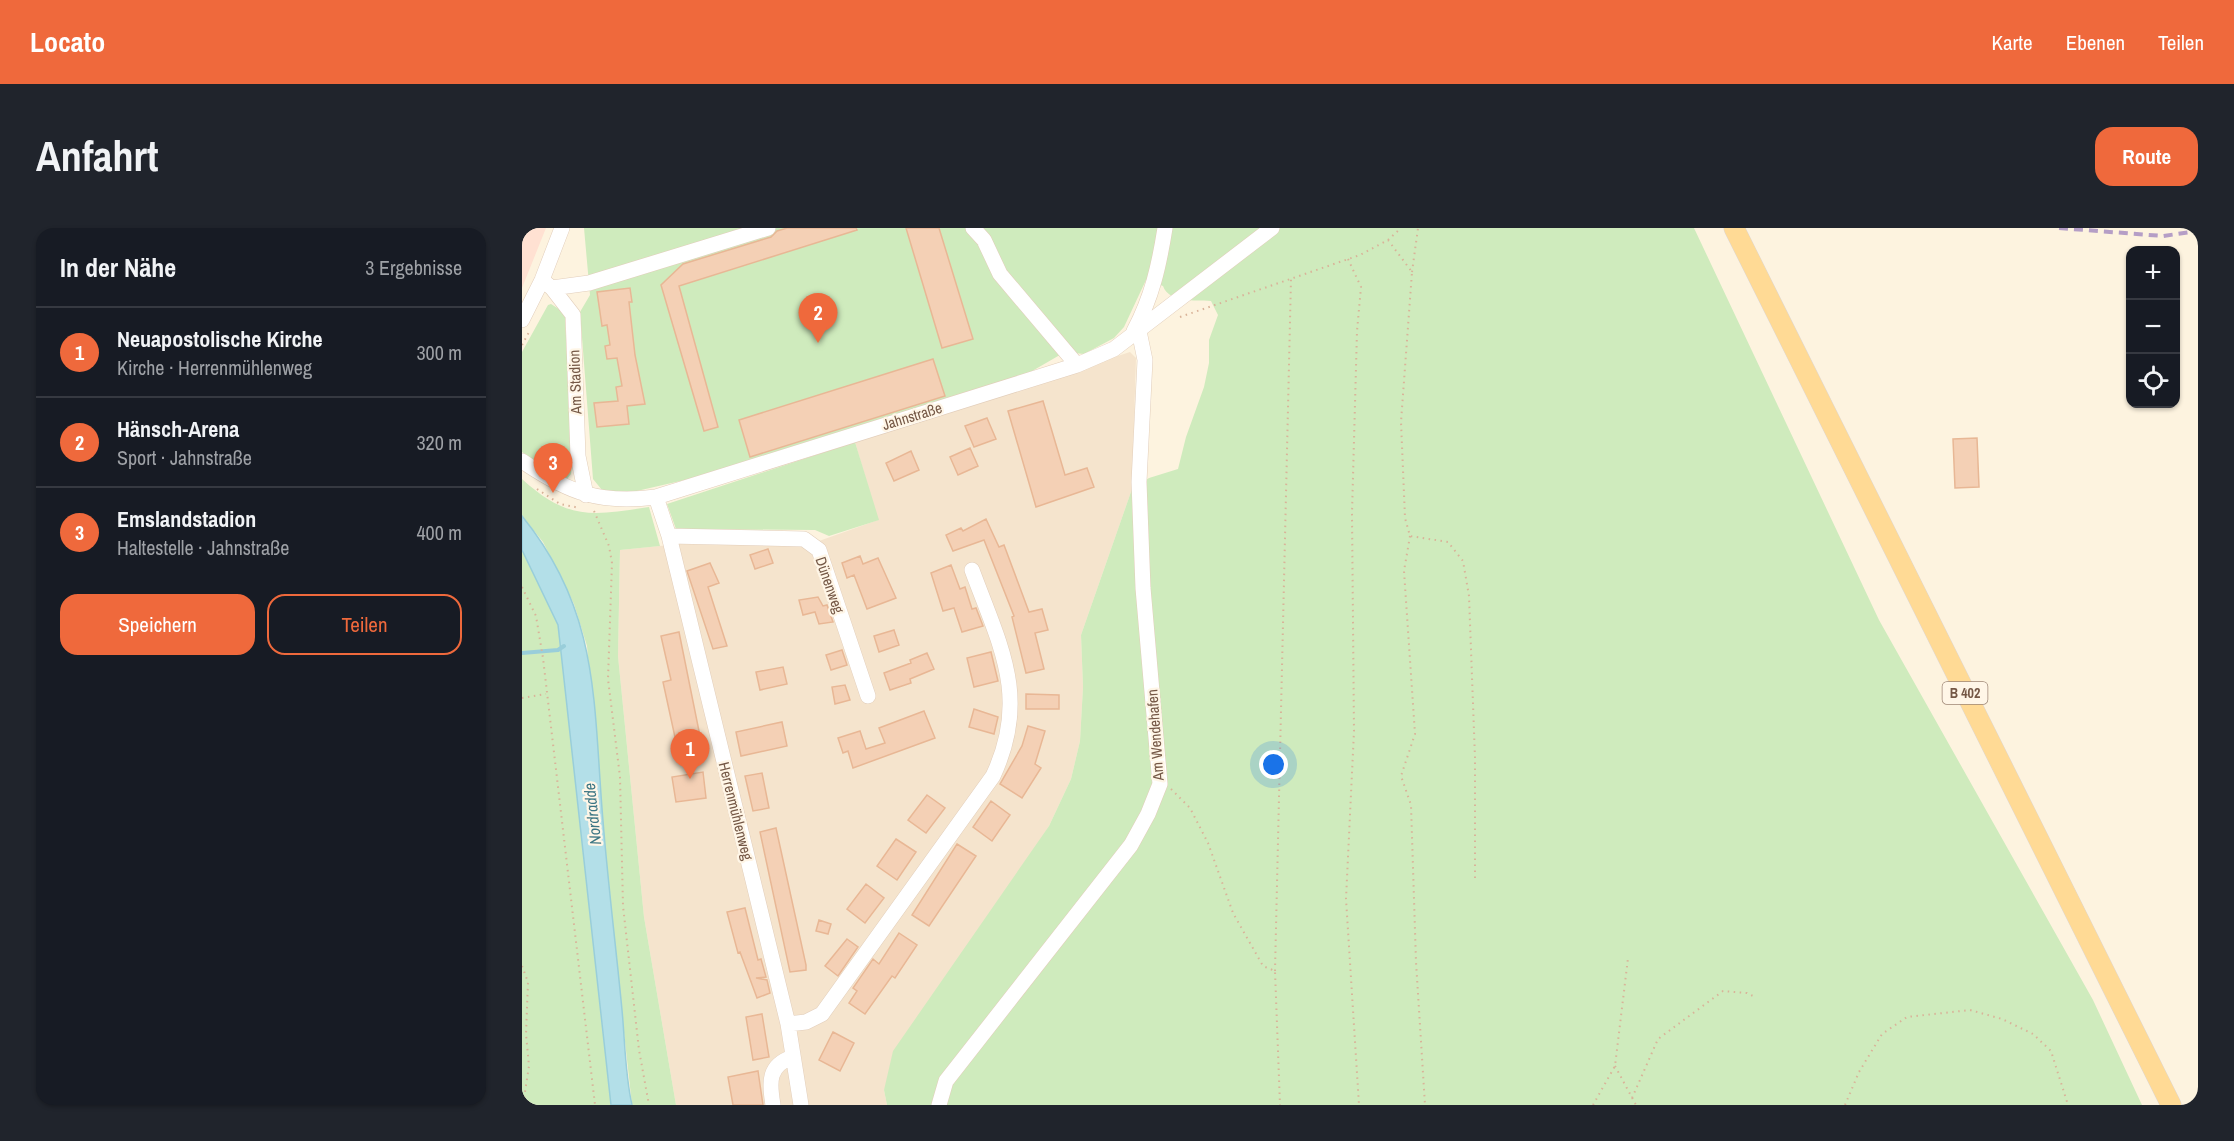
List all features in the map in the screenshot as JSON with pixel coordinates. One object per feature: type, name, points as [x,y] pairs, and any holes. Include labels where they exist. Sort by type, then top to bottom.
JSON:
[{"type":"main road","name":"B 402","points":[[1734,228],[2171,1105]]},
{"type":"street","points":[[522,320],[547,284],[562,228]]},
{"type":"street","points":[[547,284],[589,283],[768,228]]},
{"type":"street","points":[[973,228],[984,240],[1000,274],[1077,365]]},
{"type":"street","points":[[1135,334],[1149,304],[1157,277],[1165,228]]},
{"type":"street","name":"Jahnstraße","points":[[522,461],[557,485],[586,495],[628,500],[656,496],[1077,365],[1114,349],[1272,228]]},
{"type":"street","name":"Am Stadion","points":[[547,284],[573,315],[578,456],[586,495]]},
{"type":"street","name":"Am Wendehafen","points":[[939,1105],[946,1081],[1131,845],[1148,814],[1160,777],[1143,588],[1139,482],[1145,360],[1135,334]]},
{"type":"street","name":"Herrenmühlenweg","points":[[656,496],[669,536],[788,1024],[801,1105]]},
{"type":"street","name":"Dünenweg","points":[[669,536],[804,539],[811,542],[819,550],[868,696]]},
{"type":"street","points":[[788,1024],[806,1022],[822,1014],[993,776],[1005,749],[1012,699],[1005,660],[972,570]]},
{"type":"street","points":[[773,1105],[769,1083],[772,1071],[782,1060],[793,1057]]},
{"type":"path","points":[[1179,317],[1348,259],[1388,240],[1401,228]]},
{"type":"path","points":[[1418,228],[1412,272],[1401,422],[1405,518],[1410,536],[1404,571],[1415,734],[1401,776],[1411,805],[1425,1105]]},
{"type":"path","points":[[1388,240],[1412,272]]},
{"type":"path","points":[[1348,259],[1361,287],[1356,341],[1352,513],[1354,731],[1347,899],[1359,1105]]},
{"type":"path","points":[[1280,1105],[1275,971],[1291,278]]},
{"type":"path","points":[[586,495],[609,546],[612,563],[608,679],[620,777],[623,906],[639,1050],[649,1105]]},
{"type":"path","points":[[1410,536],[1448,542],[1463,561],[1469,596],[1472,663],[1475,879]]},
{"type":"path","points":[[522,587],[536,616],[543,656],[595,1105]]},
{"type":"path","points":[[522,698],[547,694]]},
{"type":"path","points":[[1160,777],[1190,808],[1208,843],[1233,913],[1263,966],[1275,971]]},
{"type":"path","points":[[1593,1105],[1615,1066],[1628,958]]},
{"type":"path","points":[[522,966],[528,982],[526,1034],[529,1066],[523,1105]]},
{"type":"path","points":[[1632,1098],[1658,1039],[1668,1030],[1723,991],[1748,993],[1753,996]]},
{"type":"path","points":[[1845,1105],[1859,1072],[1882,1034],[1907,1017],[1970,1010],[2002,1018],[2033,1034],[2051,1051],[2068,1105]]},
{"type":"path","points":[[1615,1066],[1636,1105]]},
{"type":"shaded area","points":[[522,228],[546,228],[522,288]]},
{"type":"shaded area","points":[[1130,352],[1136,358],[1132,489],[1081,635],[1083,687],[1080,741],[1071,779],[1049,826],[884,1090],[887,1105],[676,1105],[644,917],[618,656],[620,550],[679,544],[805,546],[878,520],[855,442]]},
{"type":"green space","points":[[584,228],[1694,228],[1879,620],[2093,1000],[2142,1105],[887,1105],[884,1090],[893,1051],[1049,826],[1071,779],[1080,741],[1083,687],[1081,635],[1132,489],[1149,478],[1178,469],[1186,437],[1204,387],[1209,363],[1209,340],[1218,315],[1211,301],[1177,298],[1166,291],[1163,286],[1146,280],[1124,327],[1114,338],[1084,354],[1065,352],[1027,374],[711,474],[628,493],[602,490],[593,479],[580,312],[590,295]]},
{"type":"green space","points":[[551,304],[562,311],[565,317],[572,459],[571,474],[567,479],[554,474],[522,452],[522,352],[548,305]]},
{"type":"green space","points":[[855,442],[879,520],[829,536],[815,530],[676,529],[667,504]]},
{"type":"green space","points":[[522,479],[553,502],[581,512],[611,512],[649,507],[660,546],[620,550],[618,656],[644,917],[676,1105],[632,1105],[609,896],[587,646],[574,604],[543,542],[522,516]]},
{"type":"green space","points":[[522,550],[558,625],[611,1105],[522,1105]]},
{"type":"water","name":"Nordradde","points":[[522,516],[548,552],[567,588],[580,624],[588,661],[594,699],[605,845],[632,1105],[611,1105],[558,625],[522,550]]},
{"type":"building","points":[[787,228],[856,228],[857,230],[679,286],[718,427],[704,431],[661,285],[683,264],[771,237],[777,231]]},
{"type":"building","points":[[906,228],[939,228],[973,339],[942,348]]},
{"type":"building","points":[[630,288],[632,302],[629,302],[635,355],[645,404],[627,406],[629,424],[597,427],[594,403],[618,401],[616,387],[622,386],[617,358],[607,359],[605,346],[610,345],[607,325],[602,326],[597,292]]},
{"type":"building","points":[[933,359],[945,396],[750,457],[739,420]]},
{"type":"building","points":[[1043,401],[1065,475],[1087,468],[1094,487],[1036,507],[1008,411]]},
{"type":"building","points":[[987,418],[996,439],[974,447],[965,426]]},
{"type":"building","points":[[1977,438],[1979,487],[1955,488],[1953,439]]},
{"type":"building","points":[[970,448],[978,466],[958,475],[950,457]]},
{"type":"building","points":[[911,451],[919,470],[894,481],[886,463]]},
{"type":"building","points":[[986,519],[999,547],[1004,545],[1029,612],[1042,609],[1048,630],[1035,633],[1044,669],[1026,673],[1012,617],[1014,616],[984,540],[953,551],[946,535],[961,528],[963,531]]},
{"type":"building","points":[[768,549],[773,563],[755,569],[750,555]]},
{"type":"building","points":[[860,556],[863,564],[878,558],[896,598],[867,609],[854,575],[847,578],[842,563]]},
{"type":"building","points":[[710,563],[719,583],[708,587],[727,646],[713,649],[687,571]]},
{"type":"building","points":[[951,565],[960,589],[965,587],[972,609],[976,608],[983,626],[962,632],[954,608],[943,611],[931,573]]},
{"type":"building","points":[[818,597],[823,606],[827,605],[833,622],[819,624],[815,612],[803,615],[799,600]]},
{"type":"building","points":[[894,630],[899,645],[879,652],[874,636]]},
{"type":"building","points":[[679,632],[702,746],[678,751],[663,682],[671,680],[661,636]]},
{"type":"building","points":[[842,650],[847,665],[831,670],[826,655]]},
{"type":"building","points":[[991,652],[998,681],[974,687],[967,658]]},
{"type":"building","points":[[927,653],[934,669],[910,679],[911,683],[890,690],[884,673],[911,663],[910,660]]},
{"type":"building","points":[[783,667],[787,684],[760,690],[756,672]]},
{"type":"building","points":[[845,685],[850,700],[835,704],[832,687]]},
{"type":"building","points":[[1026,694],[1059,695],[1059,709],[1026,709]]},
{"type":"building","points":[[974,709],[998,717],[994,734],[969,727]]},
{"type":"building","points":[[924,711],[935,738],[853,768],[848,751],[843,753],[838,738],[860,731],[866,749],[885,743],[879,728]]},
{"type":"building","points":[[782,722],[787,746],[741,756],[736,732]]},
{"type":"building","points":[[1028,726],[1045,731],[1035,764],[1041,768],[1022,798],[1000,784],[1022,746]]},
{"type":"building","points":[[703,772],[706,798],[676,802],[672,777]]},
{"type":"building","points":[[762,773],[769,808],[753,811],[745,776]]},
{"type":"building","points":[[927,795],[945,808],[926,833],[908,820]]},
{"type":"building","points":[[991,801],[1010,815],[992,841],[973,827]]},
{"type":"building","points":[[776,828],[806,970],[790,972],[760,832]]},
{"type":"building","points":[[896,839],[916,852],[897,880],[877,866]]},
{"type":"building","points":[[957,844],[976,856],[929,926],[912,915]]},
{"type":"building","points":[[866,884],[884,898],[865,923],[847,909]]},
{"type":"building","points":[[745,908],[758,960],[761,959],[766,977],[756,978],[767,980],[770,993],[757,998],[740,952],[738,953],[727,912]]},
{"type":"building","points":[[819,920],[831,924],[828,934],[816,931]]},
{"type":"building","points":[[899,933],[917,945],[895,978],[892,976],[865,1014],[849,1003],[857,991],[853,988],[873,959],[879,964]]},
{"type":"building","points":[[847,939],[858,947],[838,976],[825,966]]},
{"type":"building","points":[[762,1014],[769,1057],[753,1060],[746,1017]]},
{"type":"building","points":[[833,1032],[854,1043],[840,1071],[819,1060]]},
{"type":"building","points":[[758,1071],[763,1105],[733,1105],[728,1077]]},
{"type":"waterway","points":[[522,653],[558,650],[564,646]]},
{"type":"railway","points":[[2059,228],[2163,236],[2198,231]]},
{"type":"place","name":"Hänsch-Arena","points":[[818,343]]},
{"type":"place","name":"Emslandstadion","points":[[553,493]]},
{"type":"place","name":"Neuapostolische Kirche","points":[[690,779]]}]
